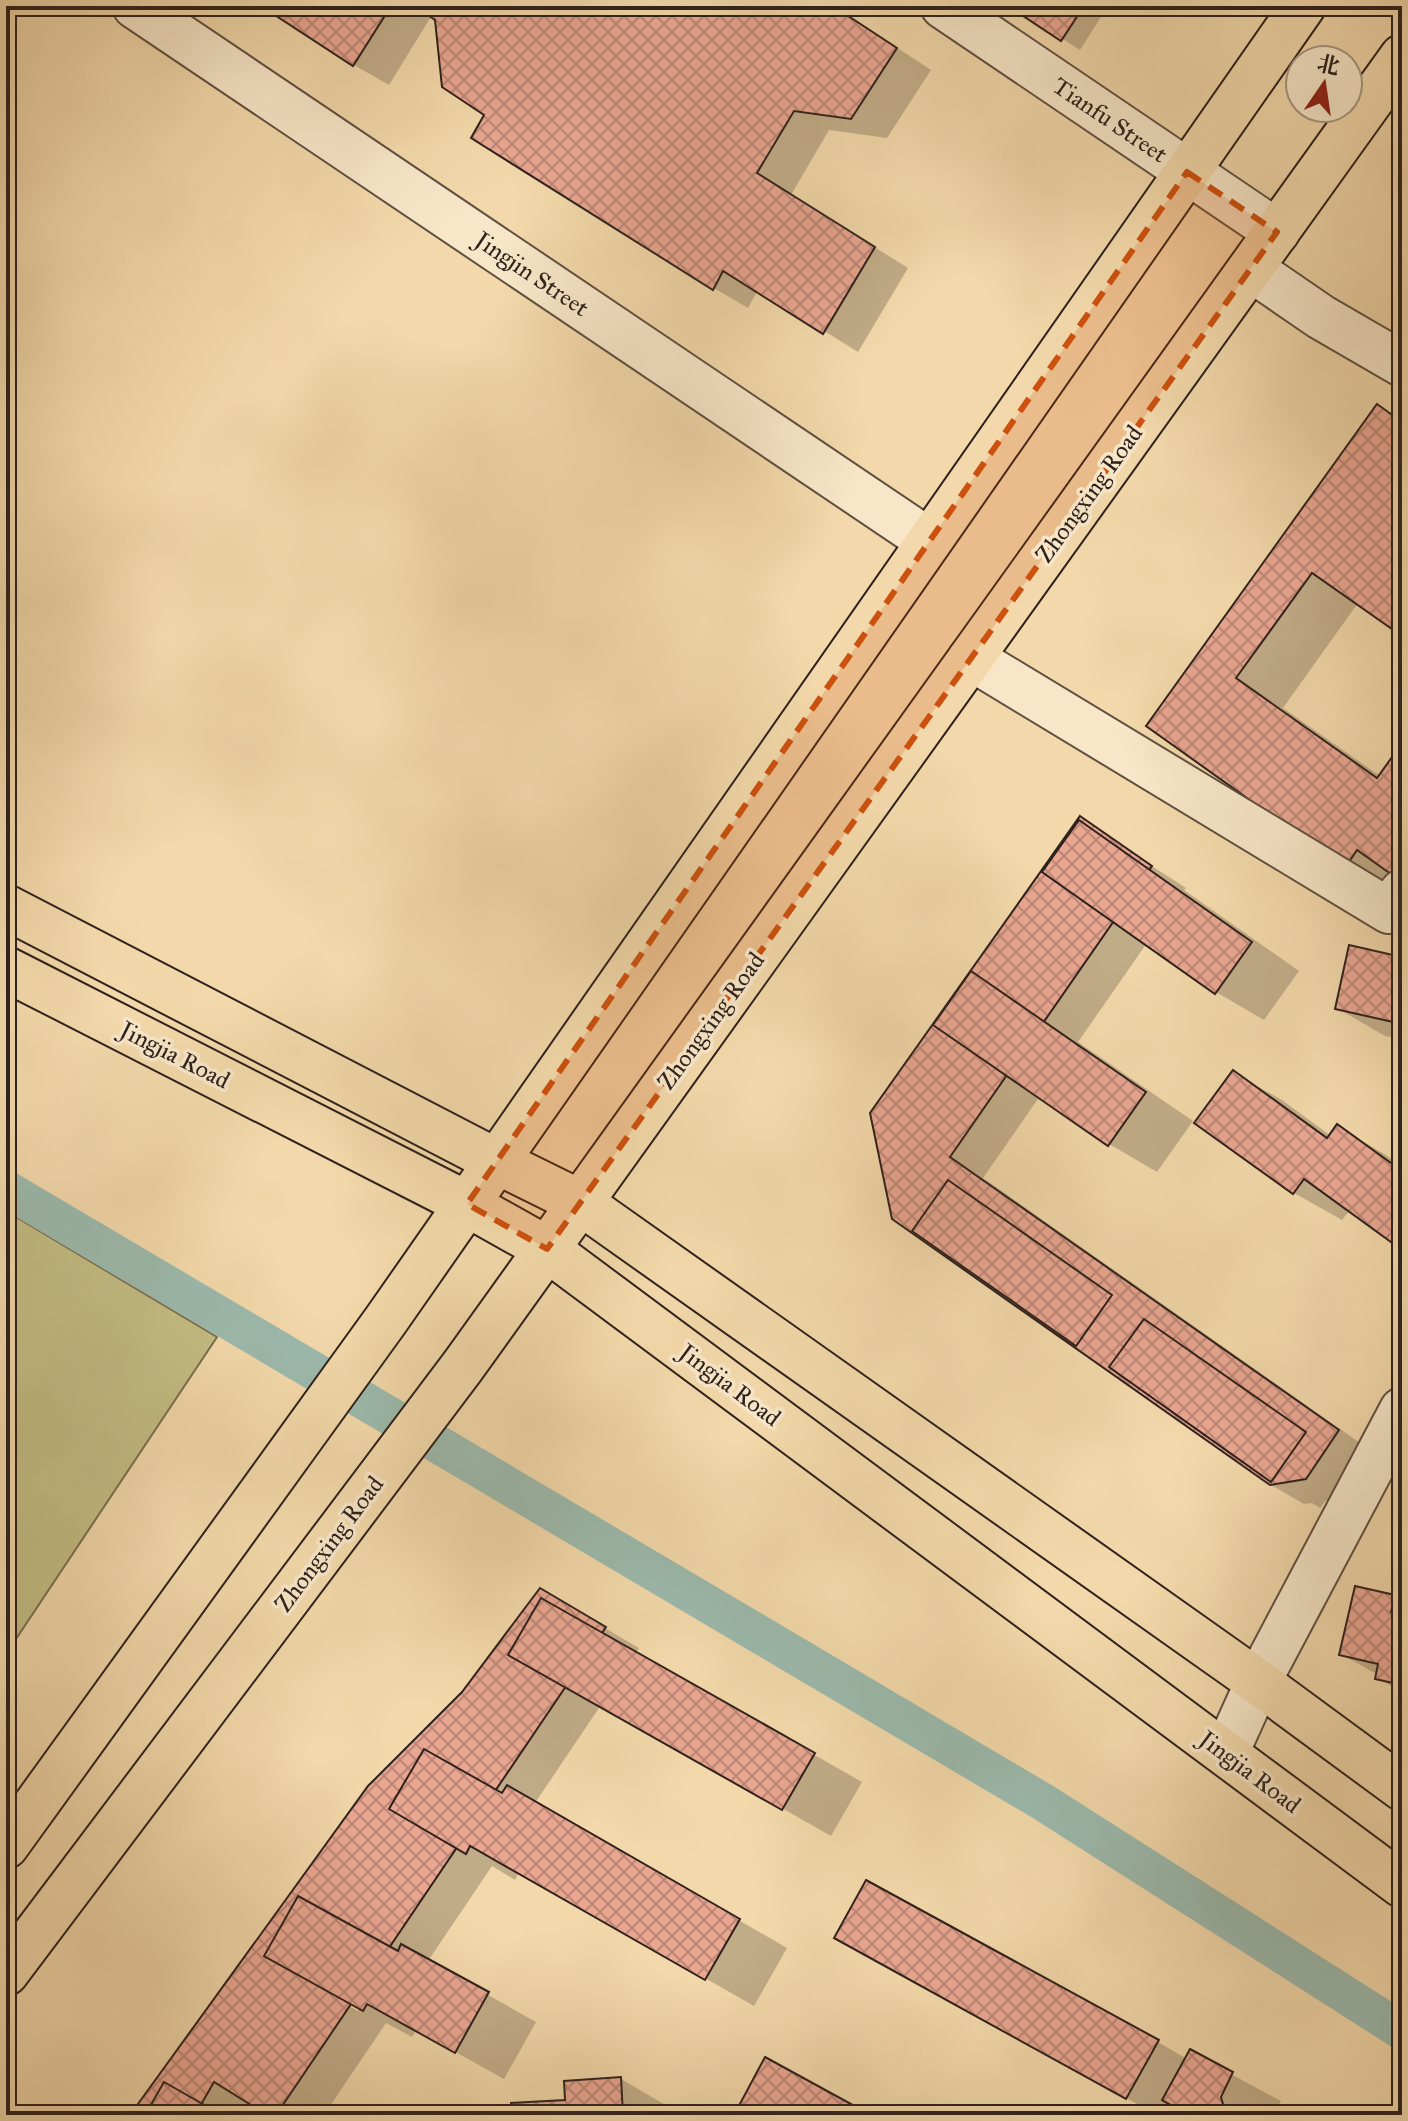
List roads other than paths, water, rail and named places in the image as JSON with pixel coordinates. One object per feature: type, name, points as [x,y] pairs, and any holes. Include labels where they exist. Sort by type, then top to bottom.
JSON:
[{"type":"main road","points":[[6,1846],[386,1320],[1303,6]]},
{"type":"main road","name":"Zhongxing Road","points":[[6,1973],[463,1366],[1402,57]]},
{"type":"main road","points":[[6,907],[581,1203],[1258,1682],[1402,1788]]},
{"type":"main road","name":"Jingjia Road","points":[[6,969],[467,1204],[547,1249],[1402,1885]]},
{"type":"street","name":"Jingjin Street","points":[[135,6],[929,541]]},
{"type":"street","name":"Tianfu Street","points":[[943,6],[1277,232]]},
{"type":"street","points":[[1251,269],[1321,317],[1402,364]]},
{"type":"street","points":[[971,658],[1398,906]]},
{"type":"street","points":[[1226,1753],[1258,1682],[1402,1410]]},
{"type":"waterway","points":[[6,1189],[1043,1802],[1402,2031]]}]
